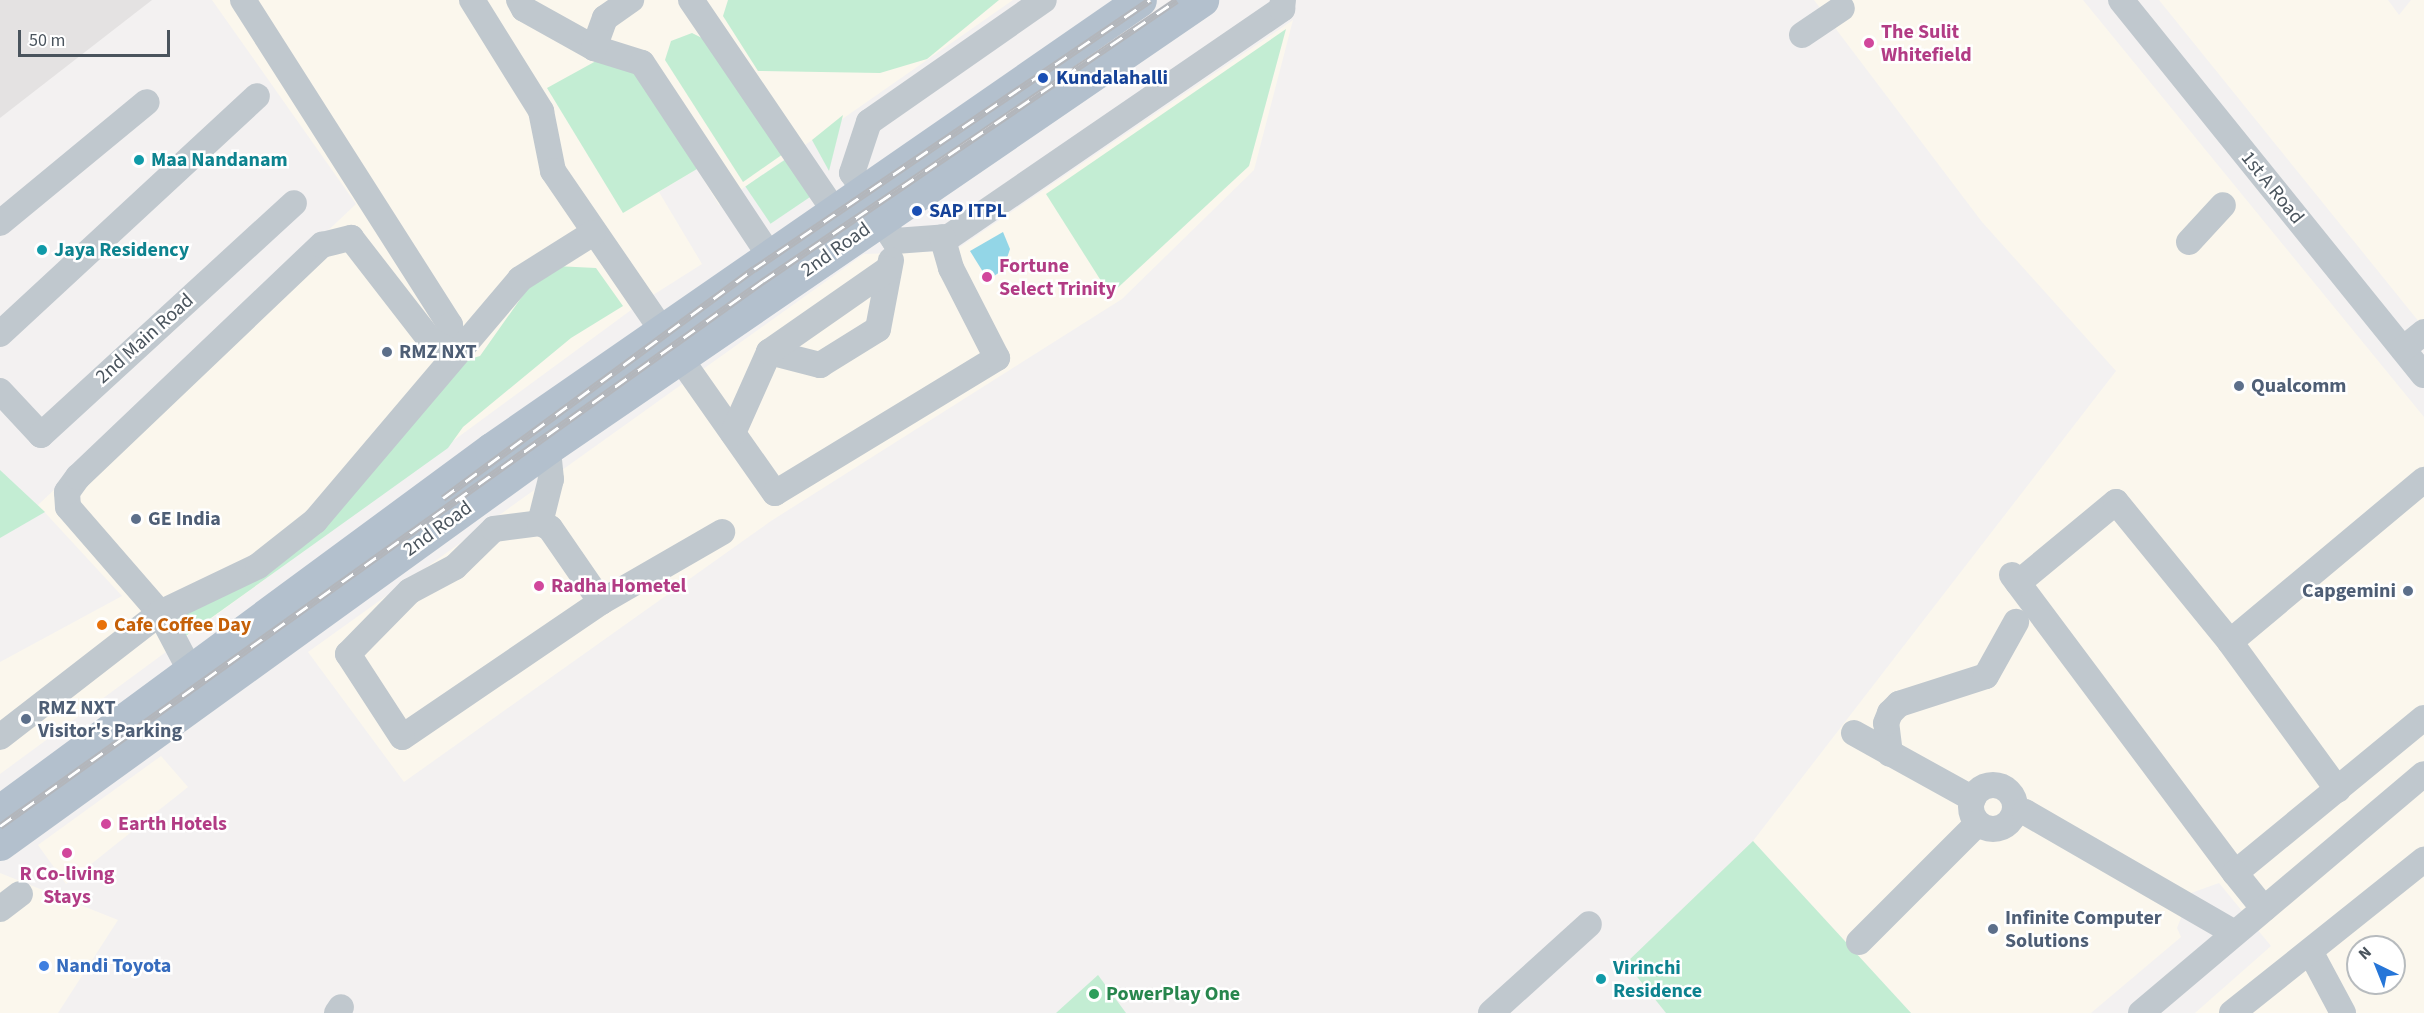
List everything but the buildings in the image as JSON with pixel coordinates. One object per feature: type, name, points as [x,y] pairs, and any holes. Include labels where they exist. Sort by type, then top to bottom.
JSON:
[{"type":"main road","name":"2nd Road","points":[[0,811],[661,329],[769,255],[835,212],[880,217],[1140,0]]},
{"type":"main road","name":"2nd Road","points":[[0,844],[548,448],[880,217],[1202,0]]},
{"type":"main road","points":[[661,329],[680,358]]},
{"type":"street","points":[[243,0],[450,325],[454,353]]},
{"type":"street","points":[[472,0],[541,111],[553,171],[661,329]]},
{"type":"street","points":[[519,0],[524,9],[594,48],[642,63],[769,255]]},
{"type":"street","points":[[594,48],[605,18],[631,0]]},
{"type":"street","points":[[691,0],[835,212]]},
{"type":"street","name":"2nd Road","points":[[1044,0],[869,122],[852,172],[880,217],[942,237],[1273,15],[1284,0]]},
{"type":"street","name":"1st A Road","points":[[2121,0],[2416,361]]},
{"type":"street","points":[[1802,35],[1842,8]]},
{"type":"street","points":[[0,334],[257,96]]},
{"type":"street","points":[[0,223],[147,102]]},
{"type":"street","name":"2nd Main Road","points":[[0,391],[41,435],[294,203]]},
{"type":"street","points":[[2189,242],[2223,205]]},
{"type":"street","points":[[769,352],[820,365],[879,329],[888,269],[880,217]]},
{"type":"street","points":[[0,737],[160,613],[258,566],[315,520],[387,442],[454,353],[520,279],[593,232]]},
{"type":"street","points":[[680,358],[775,493],[997,357],[951,268],[942,237]]},
{"type":"street","points":[[192,672],[160,613],[68,507],[67,492],[322,244],[351,238],[431,341],[454,353]]},
{"type":"street","points":[[733,433],[769,352],[888,269]]},
{"type":"street","points":[[2416,361],[2424,332]]},
{"type":"street","points":[[540,523],[550,479],[548,448]]},
{"type":"street","points":[[2230,642],[2424,480]]},
{"type":"street","points":[[2264,909],[2015,579],[2116,502],[2230,642],[2338,790]]},
{"type":"street","points":[[601,602],[550,528],[540,523],[494,530],[454,567],[410,591],[348,654],[402,737],[601,602],[722,532]]},
{"type":"street","points":[[1890,754],[1886,723],[1894,708],[1986,676],[2016,622]]},
{"type":"street","points":[[2235,873],[2424,718]]},
{"type":"street","points":[[1854,733],[1890,754],[1975,811],[2004,827],[2015,813],[2013,796],[2000,786],[1984,787],[1975,811],[1859,942]]},
{"type":"street","points":[[2141,1013],[2424,774]]},
{"type":"street","points":[[2015,813],[2025,812],[2235,933]]},
{"type":"street","points":[[2232,1013],[2311,953],[2424,860]]},
{"type":"street","points":[[0,909],[20,894]]},
{"type":"street","points":[[1491,1013],[1588,924]]},
{"type":"street","points":[[2311,953],[2343,1013]]},
{"type":"shaded area","points":[[0,0],[152,0],[0,118]]},
{"type":"shaded area","name":"RMZ NXT","points":[[212,0],[1013,0],[719,205],[697,169],[659,192],[702,264],[642,302],[0,774],[0,662],[122,596],[38,505],[356,204]]},
{"type":"shaded area","points":[[1814,0],[2083,0],[2424,417],[2424,1013],[2195,1013],[2271,946],[2219,883],[2191,893],[2177,928],[2181,937],[2091,1013],[1911,1013],[1753,841],[2116,371],[1982,222]]},
{"type":"shaded area","points":[[2159,0],[2388,0],[2399,15],[2411,0],[2424,0],[2424,328]]},
{"type":"shaded area","points":[[1293,20],[1254,170],[1122,299],[771,521],[404,782],[308,652],[864,254],[954,251]]},
{"type":"shaded area","points":[[161,756],[188,787],[66,884],[38,845]]},
{"type":"shaded area","name":"Nandi Toyota","points":[[0,873],[118,920],[58,1013],[0,1013]]},
{"type":"green space","points":[[728,0],[999,0],[927,59],[880,73],[758,71],[723,16]]},
{"type":"green space","points":[[1286,29],[1249,166],[1110,295],[1046,194]]},
{"type":"green space","points":[[692,33],[706,40],[783,154],[743,182],[665,60],[671,41]]},
{"type":"green space","points":[[596,61],[636,71],[697,169],[623,213],[547,88]]},
{"type":"green space","points":[[843,115],[829,171],[812,140]]},
{"type":"green space","points":[[786,159],[811,196],[771,224],[745,186]]},
{"type":"green space","points":[[555,266],[596,268],[623,306],[571,338],[463,427],[448,448],[183,638],[176,613],[258,572],[463,361],[480,356],[538,274]]},
{"type":"green space","points":[[0,470],[45,512],[0,538]]},
{"type":"green space","points":[[1753,841],[1911,1013],[1666,1013],[1626,963]]},
{"type":"green space","name":"PowerPlay One","points":[[1098,975],[1126,1013],[1056,1013]]},
{"type":"water","points":[[1003,232],[1010,249],[1003,270],[988,280],[970,251]]},
{"type":"railway","points":[[443,498],[754,269],[1150,0]]},
{"type":"railway","points":[[0,826],[763,281],[1177,0]]},
{"type":"place","name":"The Sulit Whitefield","points":[[1869,43]]},
{"type":"place","name":"Kundalahalli","points":[[1043,78]]},
{"type":"place","name":"Maa Nandanam","points":[[139,160]]},
{"type":"place","name":"SAP ITPL","points":[[917,211]]},
{"type":"place","name":"Jaya Residency","points":[[42,250]]},
{"type":"place","name":"Fortune Select Trinity","points":[[987,277]]},
{"type":"place","name":"RMZ NXT","points":[[387,352]]},
{"type":"place","name":"Qualcomm","points":[[2239,386]]},
{"type":"place","name":"GE India","points":[[136,519]]},
{"type":"place","name":"Radha Hometel","points":[[539,586]]},
{"type":"place","name":"Capgemini","points":[[2408,591]]},
{"type":"place","name":"Cafe Coffee Day","points":[[102,625]]},
{"type":"place","name":"RMZ NXT Visitor's Parking","points":[[26,719]]},
{"type":"place","name":"Earth Hotels","points":[[106,824]]},
{"type":"place","name":"R Co-living Stays","points":[[67,853]]},
{"type":"place","name":"Infinite Computer Solutions","points":[[1993,929]]},
{"type":"place","name":"Nandi Toyota","points":[[44,966]]},
{"type":"place","name":"Virinchi Residence","points":[[1601,979]]},
{"type":"place","name":"PowerPlay One","points":[[1094,994]]}]
